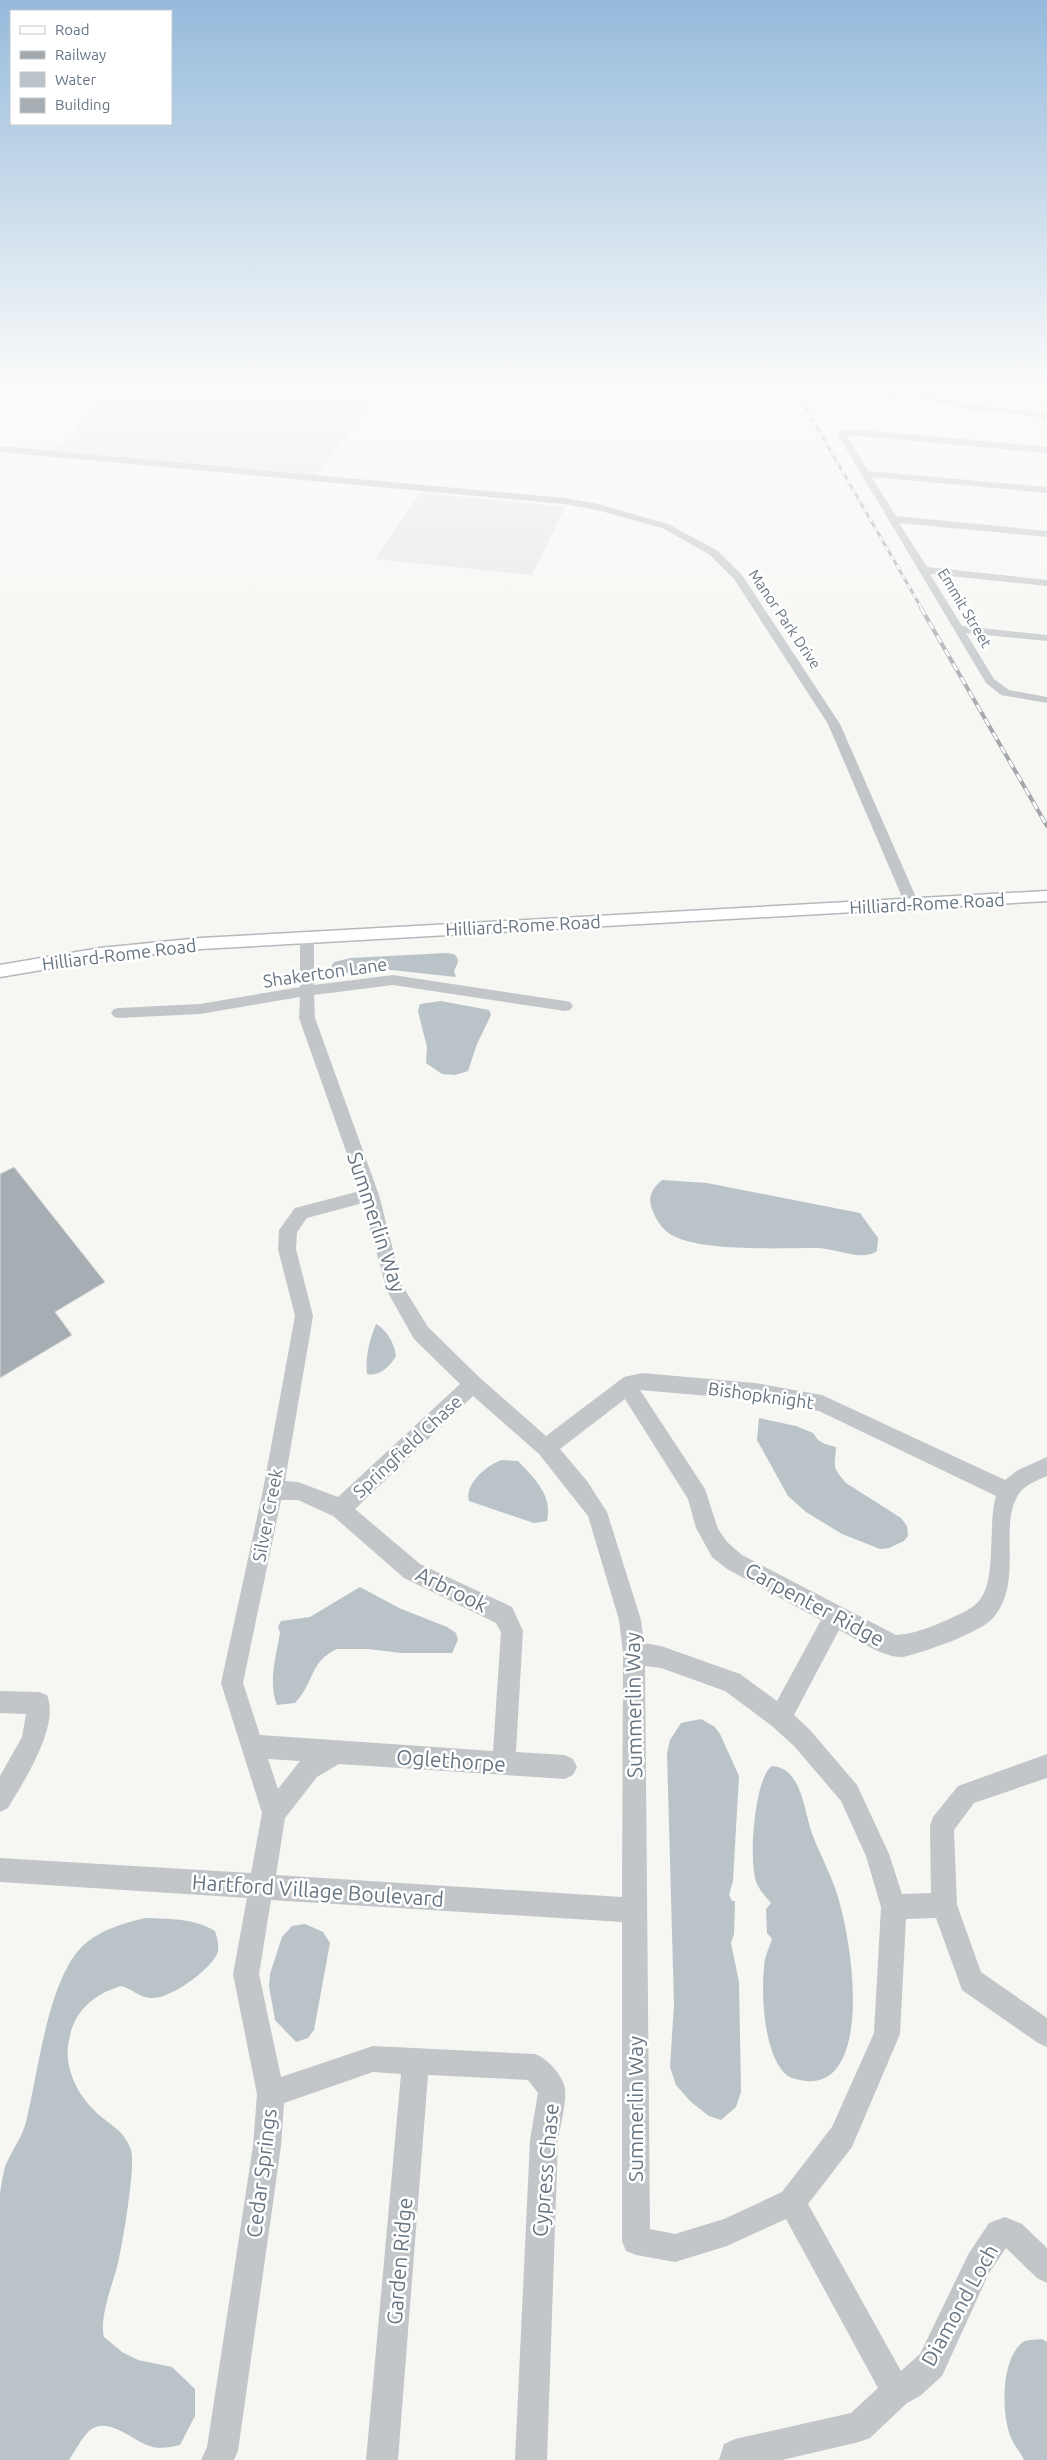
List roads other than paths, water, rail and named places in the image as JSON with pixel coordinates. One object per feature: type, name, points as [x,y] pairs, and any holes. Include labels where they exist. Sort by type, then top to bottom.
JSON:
[{"type":"main road","name":"Hilliard-Rome Road","points":[[0,971],[65,958],[139,948],[1047,896]]},
{"type":"street","name":"Manor Park Drive","points":[[540,499],[564,501],[621,512],[681,534],[714,553],[738,577],[834,724],[912,904]]},
{"type":"street","name":"Emmit Street","points":[[881,499],[990,681],[1005,693],[1047,700]]},
{"type":"street","points":[[893,519],[1047,534]]},
{"type":"street","points":[[925,570],[1047,583]]},
{"type":"street","points":[[960,630],[1047,638]]},
{"type":"street","name":"Summerlin Way","points":[[307,937],[307,1018],[370,1196],[393,1286],[421,1333],[473,1384],[546,1448],[580,1488],[597,1512],[630,1620],[634,1653],[636,2241],[675,2248],[727,2232],[792,2202]]},
{"type":"street","name":"Shakerton Lane","points":[[119,1013],[200,1009],[306,990],[393,980],[565,1006]]},
{"type":"street","name":"Silver Creek","points":[[263,1886],[274,1813],[232,1683],[273,1490],[304,1316],[287,1249],[288,1230],[301,1213],[370,1196]]},
{"type":"street","name":"Bishopknight","points":[[546,1448],[631,1383],[642,1381],[790,1395],[822,1403],[1009,1492]]},
{"type":"street","name":"Springfield Chase","points":[[340,1509],[473,1384]]},
{"type":"street","name":"Carpenter Ridge","points":[[627,1386],[698,1496],[701,1514],[708,1534],[727,1557],[835,1616],[897,1646],[923,1642],[985,1611],[995,1594],[1002,1570],[999,1536],[1004,1505],[1009,1492]]},
{"type":"street","points":[[1009,1492],[1014,1483],[1047,1466]]},
{"type":"street","name":"Arbrook","points":[[273,1490],[298,1491],[324,1500],[340,1509],[412,1571],[504,1615],[512,1631],[504,1764]]},
{"type":"street","points":[[780,1718],[835,1616]]},
{"type":"street","points":[[634,1653],[661,1657],[732,1682],[780,1718],[802,1738],[849,1793],[877,1854],[894,1908],[887,2034],[842,2137],[792,2202],[896,2392],[859,2427],[735,2455],[736,2460]]},
{"type":"street","points":[[0,1702],[40,1703],[33,1740],[0,1800]]},
{"type":"street","name":"Oglethorpe","points":[[252,1746],[565,1767]]},
{"type":"street","points":[[274,1813],[309,1769],[336,1752]]},
{"type":"street","points":[[1047,1766],[966,1794],[942,1826],[944,1905],[971,1981],[1047,2034]]},
{"type":"street","name":"Hartford Village Boulevard","points":[[0,1870],[635,1910]]},
{"type":"street","name":"Cedar Springs","points":[[217,2460],[222,2451],[267,2146],[271,2094],[246,1974],[263,1886]]},
{"type":"street","points":[[894,1908],[944,1905]]},
{"type":"street","name":"Cypress Chase","points":[[271,2094],[372,2059],[535,2067],[552,2089],[544,2140],[531,2460]]},
{"type":"street","name":"Garden Ridge","points":[[382,2460],[416,2061]]},
{"type":"street","name":"Diamond Loch","points":[[896,2392],[909,2385],[931,2365],[979,2264],[999,2233],[1005,2231],[1012,2234],[1047,2268]]},
{"type":"water","points":[[454,954],[457,958],[458,962],[454,971],[456,977],[382,969],[331,974],[329,970],[334,962],[351,958]]},
{"type":"water","points":[[441,1001],[489,1010],[491,1015],[477,1044],[468,1071],[455,1075],[442,1074],[426,1063],[427,1047],[418,1011],[420,1004]]},
{"type":"water","points":[[662,1180],[707,1183],[860,1213],[878,1238],[877,1251],[871,1254],[856,1255],[817,1248],[741,1248],[700,1244],[683,1240],[664,1229],[652,1209],[650,1200],[652,1193]]},
{"type":"water","points":[[376,1324],[389,1337],[396,1356],[388,1367],[380,1372],[367,1374],[368,1348]]},
{"type":"water","points":[[759,1418],[796,1426],[813,1433],[818,1440],[825,1444],[836,1447],[835,1466],[838,1473],[846,1483],[901,1518],[907,1526],[908,1536],[904,1541],[889,1548],[880,1549],[842,1534],[806,1512],[788,1496],[757,1440]]},
{"type":"water","points":[[502,1460],[518,1461],[536,1481],[545,1495],[548,1512],[547,1521],[534,1523],[469,1501],[470,1488],[478,1476],[496,1462]]},
{"type":"water","points":[[360,1587],[399,1608],[447,1627],[456,1633],[458,1640],[452,1653],[401,1653],[368,1649],[337,1649],[321,1660],[306,1688],[295,1703],[277,1705],[274,1697],[273,1679],[280,1633],[278,1627],[281,1621],[310,1617]]},
{"type":"water","points":[[701,1719],[715,1727],[720,1734],[739,1776],[733,1881],[729,1895],[732,1901],[735,1901],[734,1934],[731,1943],[739,1982],[741,2092],[736,2107],[721,2120],[709,2116],[691,2102],[676,2085],[670,2067],[674,2004],[667,1753],[670,1740],[681,1723]]},
{"type":"water","points":[[772,1766],[782,1769],[790,1775],[801,1794],[813,1836],[841,1906],[850,1954],[853,2007],[851,2031],[845,2053],[833,2072],[823,2079],[815,2081],[792,2078],[780,2068],[769,2041],[766,2025],[763,1979],[764,1964],[772,1939],[767,1933],[766,1909],[771,1903],[761,1892],[754,1874],[753,1841],[754,1822],[761,1787],[766,1774]]},
{"type":"water","points":[[145,1918],[190,1921],[215,1931],[218,1945],[217,1954],[213,1961],[197,1976],[167,1994],[150,1998],[121,1986],[111,1989],[94,1999],[75,2020],[69,2040],[68,2061],[74,2081],[84,2099],[98,2114],[122,2134],[131,2150],[132,2172],[128,2207],[117,2267],[103,2321],[104,2337],[122,2352],[138,2360],[172,2367],[195,2389],[195,2416],[180,2445],[163,2448],[153,2447],[121,2431],[105,2426],[89,2431],[69,2460],[0,2460],[0,2193],[5,2168],[24,2127],[46,2026],[62,1977],[73,1958],[86,1943],[107,1930]]},
{"type":"water","points":[[305,1924],[323,1932],[330,1943],[314,2030],[308,2038],[296,2042],[275,2020],[269,1986],[270,1974],[282,1937],[292,1926]]},
{"type":"water","points":[[1042,2339],[1047,2342],[1047,2460],[1024,2460],[1013,2443],[1008,2430],[1005,2403],[1007,2374],[1015,2350],[1023,2342]]},
{"type":"railway","points":[[858,499],[922,609]]},
{"type":"railway","points":[[921,608],[1047,826]]}]
